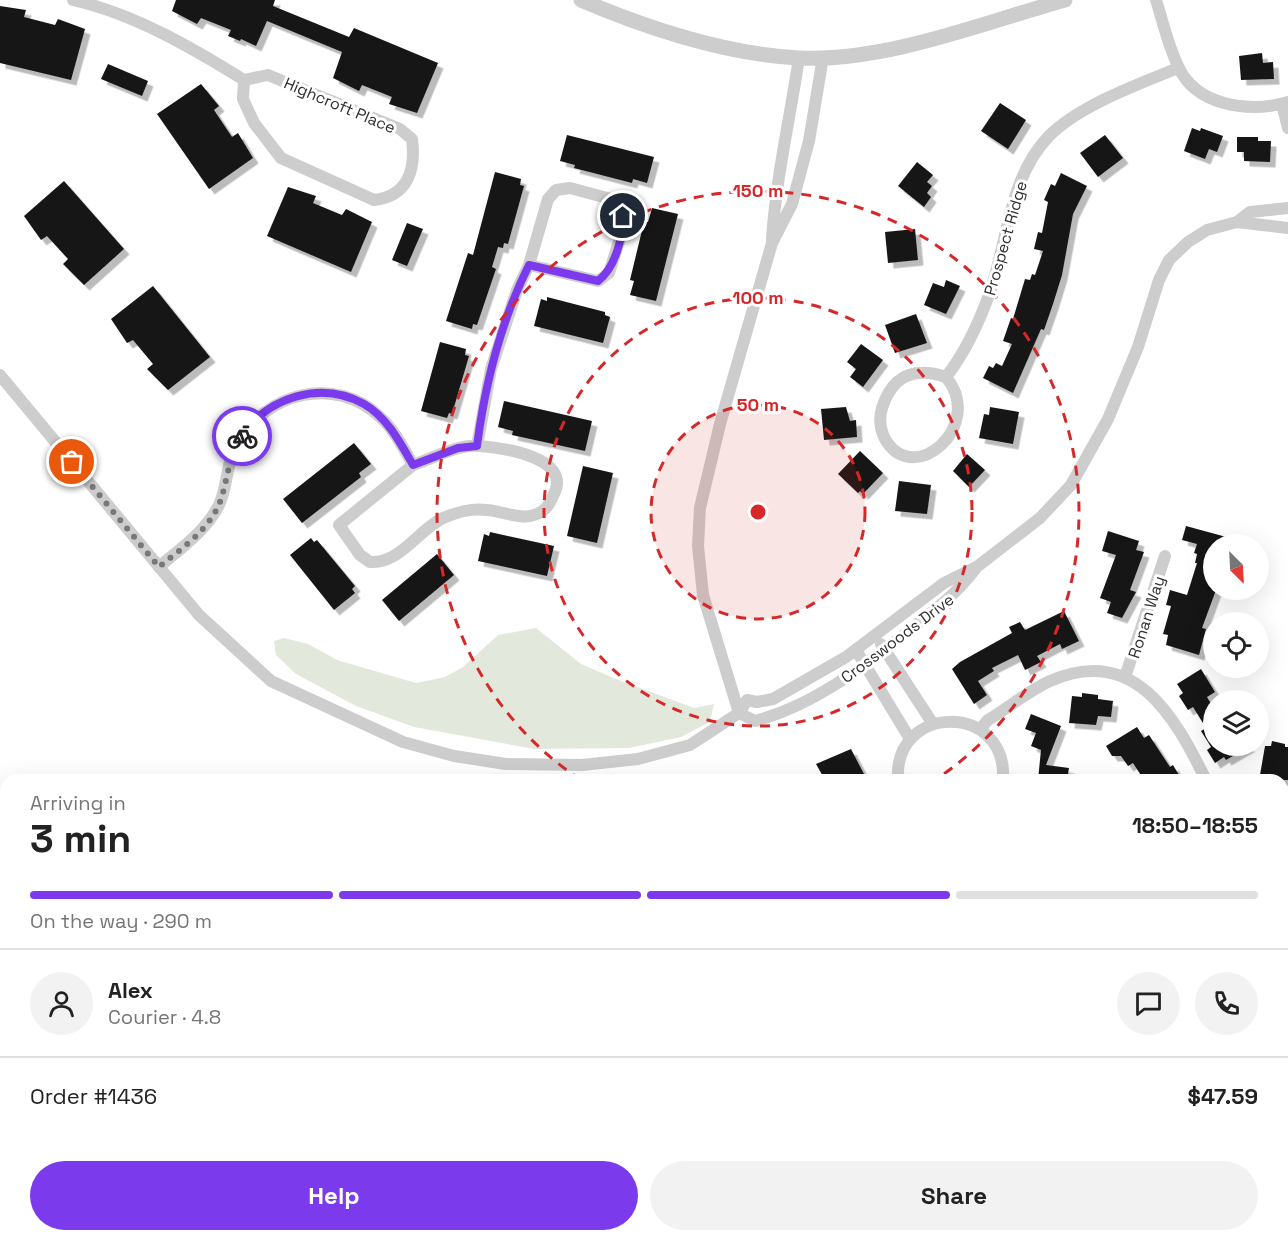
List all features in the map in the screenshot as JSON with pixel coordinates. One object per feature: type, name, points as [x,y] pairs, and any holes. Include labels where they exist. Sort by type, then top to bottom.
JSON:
[{"type":"street","points":[[73,0],[113,13],[184,44],[244,80]]},
{"type":"street","points":[[581,0],[660,30],[738,50],[799,58],[868,53],[914,43],[1065,0]]},
{"type":"street","points":[[1156,0],[1178,68],[1203,94],[1226,105],[1253,108],[1285,103],[1288,128]]},
{"type":"street","points":[[0,375],[199,615],[271,681],[403,742],[454,756],[506,764],[582,765],[638,759],[690,745],[739,713],[703,595],[698,546],[700,508],[720,424],[772,243],[792,204],[801,172],[809,141],[823,57]]},
{"type":"street","points":[[772,243],[775,198],[787,139],[799,58]]},
{"type":"street","name":"Prospect Ridge","points":[[946,377],[955,366],[990,291],[1008,219],[1023,176],[1036,151],[1050,134],[1068,121],[1121,92],[1178,68]]},
{"type":"street","name":"Highcroft Place","points":[[268,75],[400,129],[412,139],[414,153],[413,167],[402,189],[390,198],[374,200],[281,158],[254,123],[243,99],[244,80],[268,75]]},
{"type":"street","points":[[477,446],[491,369],[517,290],[529,265],[546,206],[556,190],[570,188],[611,199],[618,204],[623,216],[623,229],[609,273],[598,281],[529,265]]},
{"type":"street","name":"Crosswoods Drive","points":[[1237,222],[1250,212],[1288,208]]},
{"type":"street","name":"Crosswoods Drive","points":[[978,566],[957,593],[866,665],[780,714],[755,721],[739,713],[747,700],[757,702],[773,699],[856,650],[944,583],[978,566],[1040,518],[1071,485],[1108,419],[1138,347],[1160,280],[1170,260],[1188,242],[1207,230],[1237,222],[1288,228]]},
{"type":"street","points":[[922,371],[946,377],[955,389],[959,410],[950,435],[937,449],[928,454],[918,456],[900,453],[886,440],[880,421],[881,410],[891,389],[909,374],[922,371]]},
{"type":"street","points":[[159,567],[201,531],[220,504],[235,445],[250,423],[272,405],[295,396],[320,393],[340,396],[364,404],[381,418],[413,465]]},
{"type":"street","points":[[477,446],[545,460],[556,473],[557,489],[548,507],[535,516],[522,516],[486,509],[460,510],[437,521],[389,560],[370,562],[360,555],[339,525],[413,465],[458,448],[477,446]]},
{"type":"street","name":"Ronan Way","points":[[1125,677],[1165,556]]},
{"type":"street","points":[[875,636],[933,724]]},
{"type":"street","points":[[856,650],[910,739]]},
{"type":"street","points":[[980,729],[988,720],[1056,679],[1088,671],[1111,671],[1140,685],[1160,702],[1203,774]]},
{"type":"street","points":[[899,774],[902,753],[910,739],[933,724],[949,721],[965,723],[980,729],[992,740],[1000,753],[1002,774]]},
{"type":"shaded area","points":[[536,628],[581,664],[616,679],[694,708],[714,704],[710,722],[681,737],[629,748],[534,749],[414,727],[356,706],[296,674],[276,655],[274,641],[284,638],[308,644],[337,660],[416,683],[445,677],[463,667],[498,635]]},
{"type":"building","points":[[176,0],[275,0],[273,6],[349,37],[354,28],[438,63],[417,113],[389,104],[392,97],[362,85],[359,91],[333,78],[342,52],[267,21],[256,46],[241,39],[240,41],[228,36],[231,30],[201,18],[197,24],[172,11]]},
{"type":"building","points":[[0,6],[26,10],[24,17],[55,25],[58,19],[85,29],[71,80],[0,63]]},
{"type":"building","points":[[1262,53],[1263,63],[1273,62],[1274,79],[1241,80],[1239,56]]},
{"type":"building","points":[[108,64],[148,81],[142,96],[101,79]]},
{"type":"building","points":[[201,84],[219,106],[214,110],[232,137],[238,133],[253,158],[209,189],[157,114]]},
{"type":"building","points":[[1000,103],[1026,120],[1008,149],[981,131]]},
{"type":"building","points":[[1192,128],[1200,131],[1201,128],[1223,136],[1217,152],[1209,149],[1205,159],[1184,151]]},
{"type":"building","points":[[567,135],[654,157],[647,183],[633,179],[632,183],[574,168],[575,165],[560,161]]},
{"type":"building","points":[[1105,135],[1123,158],[1098,177],[1080,153]]},
{"type":"building","points":[[1237,137],[1258,137],[1258,141],[1271,141],[1270,162],[1244,161],[1244,152],[1237,152]]},
{"type":"building","points":[[917,162],[933,175],[927,182],[932,186],[927,193],[931,197],[924,207],[898,186]]},
{"type":"building","points":[[495,172],[521,179],[520,185],[524,186],[508,244],[504,243],[503,248],[498,247],[492,267],[496,269],[477,325],[473,324],[472,329],[446,321],[468,253],[473,255]]},
{"type":"building","points":[[1061,173],[1087,186],[1073,214],[1062,275],[1044,330],[1041,329],[1013,393],[983,378],[989,366],[993,368],[996,363],[1002,366],[1012,344],[1003,341],[1011,318],[1013,319],[1025,279],[1030,280],[1032,274],[1035,275],[1043,251],[1034,249],[1038,232],[1042,233],[1048,202],[1044,200],[1051,184],[1055,186]]},
{"type":"building","points":[[64,181],[124,249],[84,285],[63,264],[68,259],[47,236],[41,240],[24,216]]},
{"type":"building","points":[[288,187],[316,196],[313,203],[342,215],[346,209],[372,222],[351,272],[267,236]]},
{"type":"building","points":[[652,208],[678,214],[656,301],[630,295],[634,281],[630,280],[644,222],[648,222]]},
{"type":"building","points":[[407,223],[423,229],[407,266],[392,260]]},
{"type":"building","points":[[915,229],[918,260],[888,263],[885,232]]},
{"type":"building","points":[[946,280],[960,286],[946,314],[924,305],[933,283],[944,287]]},
{"type":"building","points":[[153,286],[210,357],[168,390],[147,369],[153,364],[133,340],[127,343],[111,319]]},
{"type":"building","points":[[547,297],[605,312],[605,315],[610,317],[603,343],[534,326],[541,299],[547,301]]},
{"type":"building","points":[[916,314],[927,343],[895,353],[885,325]]},
{"type":"building","points":[[440,342],[466,349],[465,355],[469,356],[452,414],[449,413],[447,418],[421,411]]},
{"type":"building","points":[[861,344],[883,360],[863,387],[850,377],[856,369],[847,362]]},
{"type":"building","points":[[504,401],[592,421],[585,451],[512,435],[513,431],[498,427]]},
{"type":"building","points":[[846,407],[850,421],[856,420],[857,437],[824,440],[821,409]]},
{"type":"building","points":[[990,407],[1019,412],[1013,444],[979,438],[984,414],[989,415]]},
{"type":"building","points":[[354,443],[371,464],[359,473],[361,477],[302,523],[283,499]]},
{"type":"building","points":[[860,451],[883,473],[863,494],[860,491],[858,493],[838,474]]},
{"type":"building","points":[[967,454],[985,470],[969,487],[953,471]]},
{"type":"building","points":[[583,466],[613,473],[597,543],[567,536]]},
{"type":"building","points":[[899,481],[931,485],[927,514],[895,511]]},
{"type":"building","points":[[1186,526],[1215,534],[1203,534],[1203,600],[1212,600],[1208,612],[1203,612],[1203,640],[1199,655],[1166,645],[1168,635],[1163,634],[1171,606],[1166,605],[1170,590],[1187,595],[1197,563],[1195,563],[1197,554],[1194,553],[1197,544],[1182,540]]},
{"type":"building","points":[[1108,531],[1139,541],[1136,550],[1144,552],[1130,590],[1136,592],[1122,618],[1107,613],[1111,602],[1100,598],[1116,555],[1102,551]]},
{"type":"building","points":[[490,532],[554,546],[547,576],[478,561],[484,534],[489,536]]},
{"type":"building","points":[[311,538],[314,542],[317,540],[355,586],[352,589],[355,593],[334,610],[290,555]]},
{"type":"building","points":[[437,554],[454,575],[399,621],[382,600]]},
{"type":"building","points":[[1064,611],[1079,641],[1062,649],[1060,644],[1037,656],[1041,662],[1025,670],[1018,655],[992,668],[994,671],[978,681],[987,695],[974,704],[952,669],[960,662],[1012,633],[1009,627],[1020,622],[1025,630]]},
{"type":"building","points":[[1201,669],[1203,678],[1206,678],[1214,690],[1203,690],[1203,723],[1193,707],[1188,710],[1179,696],[1183,693],[1177,684]]},
{"type":"building","points":[[1082,693],[1098,695],[1098,699],[1113,701],[1111,717],[1098,716],[1096,725],[1069,723],[1072,696],[1082,697]]},
{"type":"building","points":[[1031,714],[1061,726],[1046,765],[1069,768],[1068,774],[1039,774],[1041,750],[1031,746],[1036,733],[1025,729]]},
{"type":"building","points":[[1137,727],[1144,738],[1149,735],[1170,767],[1173,765],[1178,774],[1140,774],[1133,763],[1128,766],[1121,756],[1112,756],[1106,746]]},
{"type":"building","points":[[1272,741],[1288,747],[1288,774],[1260,774],[1263,756],[1269,756],[1269,746]]},
{"type":"building","points":[[851,749],[864,774],[822,774],[816,764]]},
{"type":"building","points":[[1211,756],[1233,756],[1226,760],[1224,757],[1215,763]]},
{"type":"way so far","points":[[72,462],[159,567],[201,531],[220,504],[235,445],[242,436]]},
{"type":"route","points":[[242,436],[250,423],[272,405],[295,396],[320,393],[340,396],[364,404],[381,418],[413,465],[458,448],[477,446],[491,369],[517,290],[529,265],[581,279],[598,281],[609,273],[623,229],[623,216]]}]
